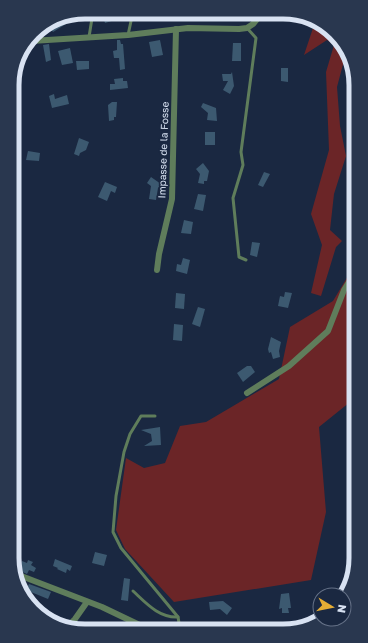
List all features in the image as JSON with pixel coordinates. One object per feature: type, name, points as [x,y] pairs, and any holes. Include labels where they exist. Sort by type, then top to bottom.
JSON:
[{"type":"street","points":[[37,41],[128,35],[176,29],[247,28],[258,19]]},
{"type":"street","name":"Impasse de la Fosse","points":[[157,270],[159,254],[172,199],[176,29]]},
{"type":"street","points":[[247,393],[289,366],[328,331],[344,290],[349,282]]},
{"type":"street","points":[[22,577],[87,602],[137,624]]},
{"type":"street","points":[[72,622],[87,602]]},
{"type":"lane","points":[[89,37],[92,19]]},
{"type":"lane","points":[[128,35],[131,19]]},
{"type":"lane","points":[[246,260],[239,257],[234,198],[243,165],[241,152],[256,38],[247,28]]},
{"type":"lane","points":[[155,416],[140,416],[130,434],[124,452],[116,496],[113,532],[121,548],[178,618],[179,624]]},
{"type":"lane","points":[[133,591],[151,608],[165,616],[178,618]]},
{"type":"shaded area","points":[[313,27],[327,35],[333,41],[344,61],[337,87],[340,126],[346,156],[334,194],[330,230],[342,241],[336,247],[321,296],[311,293],[322,245],[311,214],[329,150],[326,72],[334,45],[327,40],[304,55]]},
{"type":"shaded area","points":[[349,274],[349,403],[319,427],[326,512],[311,580],[174,602],[125,549],[116,530],[126,458],[144,468],[165,463],[180,426],[206,422],[279,379],[290,327],[333,301]]},
{"type":"building","points":[[104,19],[116,19],[115,20],[105,23]]},
{"type":"building","points":[[65,22],[66,24],[53,32],[51,29],[52,28]]},
{"type":"building","points":[[117,40],[120,40],[121,44],[123,44],[125,69],[120,70],[119,58],[114,58],[113,51],[117,50]]},
{"type":"building","points":[[160,40],[163,55],[152,57],[149,42]]},
{"type":"building","points":[[233,43],[241,43],[241,61],[232,61]]},
{"type":"building","points":[[49,44],[51,60],[46,62],[43,45]]},
{"type":"building","points":[[70,48],[73,63],[62,65],[58,51]]},
{"type":"building","points":[[76,61],[89,61],[89,69],[77,70]]},
{"type":"building","points":[[281,68],[288,68],[288,82],[281,81]]},
{"type":"building","points":[[232,72],[234,86],[230,94],[223,90],[228,81],[223,81],[222,74],[231,74]]},
{"type":"building","points":[[123,78],[123,81],[127,81],[128,88],[110,90],[110,84],[115,84],[114,79]]},
{"type":"building","points":[[54,94],[55,99],[67,95],[69,104],[52,108],[49,96]]},
{"type":"building","points":[[112,102],[117,102],[116,117],[114,117],[114,120],[109,121],[108,105]]},
{"type":"building","points":[[203,103],[216,108],[217,121],[207,120],[208,113],[201,107]]},
{"type":"building","points":[[205,132],[215,132],[215,145],[205,145]]},
{"type":"building","points":[[79,138],[89,142],[86,150],[80,153],[79,156],[74,154]]},
{"type":"building","points":[[28,151],[40,153],[39,161],[26,160]]},
{"type":"building","points":[[203,163],[209,171],[207,181],[204,181],[204,184],[198,183],[200,174],[196,169]]},
{"type":"building","points":[[264,172],[270,174],[263,187],[258,185]]},
{"type":"building","points":[[151,177],[161,184],[158,188],[156,200],[149,199],[151,186],[147,183]]},
{"type":"building","points":[[105,182],[117,187],[115,193],[111,191],[107,201],[98,197]]},
{"type":"building","points":[[198,194],[206,195],[203,211],[194,209]]},
{"type":"building","points":[[184,220],[193,222],[191,234],[181,233]]},
{"type":"building","points":[[252,242],[260,243],[257,257],[250,255]]},
{"type":"building","points":[[183,258],[190,260],[187,274],[176,271],[177,264],[181,265]]},
{"type":"building","points":[[285,292],[292,293],[288,308],[278,306],[280,296],[284,297]]},
{"type":"building","points":[[176,293],[185,294],[184,309],[175,308]]},
{"type":"building","points":[[198,307],[205,309],[200,327],[192,324]]},
{"type":"building","points":[[174,324],[183,325],[182,341],[173,340]]},
{"type":"building","points":[[271,337],[281,342],[279,351],[280,357],[273,359],[271,352],[269,353],[268,349]]},
{"type":"building","points":[[247,366],[251,366],[255,372],[243,382],[237,373]]},
{"type":"building","points":[[160,427],[161,445],[144,446],[152,441],[151,434],[141,430]]},
{"type":"building","points":[[95,552],[107,555],[104,566],[92,563]]},
{"type":"building","points":[[55,559],[72,566],[70,571],[67,569],[66,573],[53,566]]},
{"type":"building","points":[[28,560],[33,562],[31,565],[36,568],[34,572],[29,570],[27,574],[21,571],[20,566],[22,561],[27,563]]},
{"type":"building","points":[[124,578],[130,579],[128,601],[121,600]]},
{"type":"building","points":[[29,584],[51,592],[48,599],[28,591],[27,588]]},
{"type":"building","points":[[289,593],[291,608],[288,608],[289,613],[282,613],[282,608],[279,609],[281,594]]},
{"type":"building","points":[[223,601],[232,608],[227,615],[220,609],[210,610],[209,602]]}]
